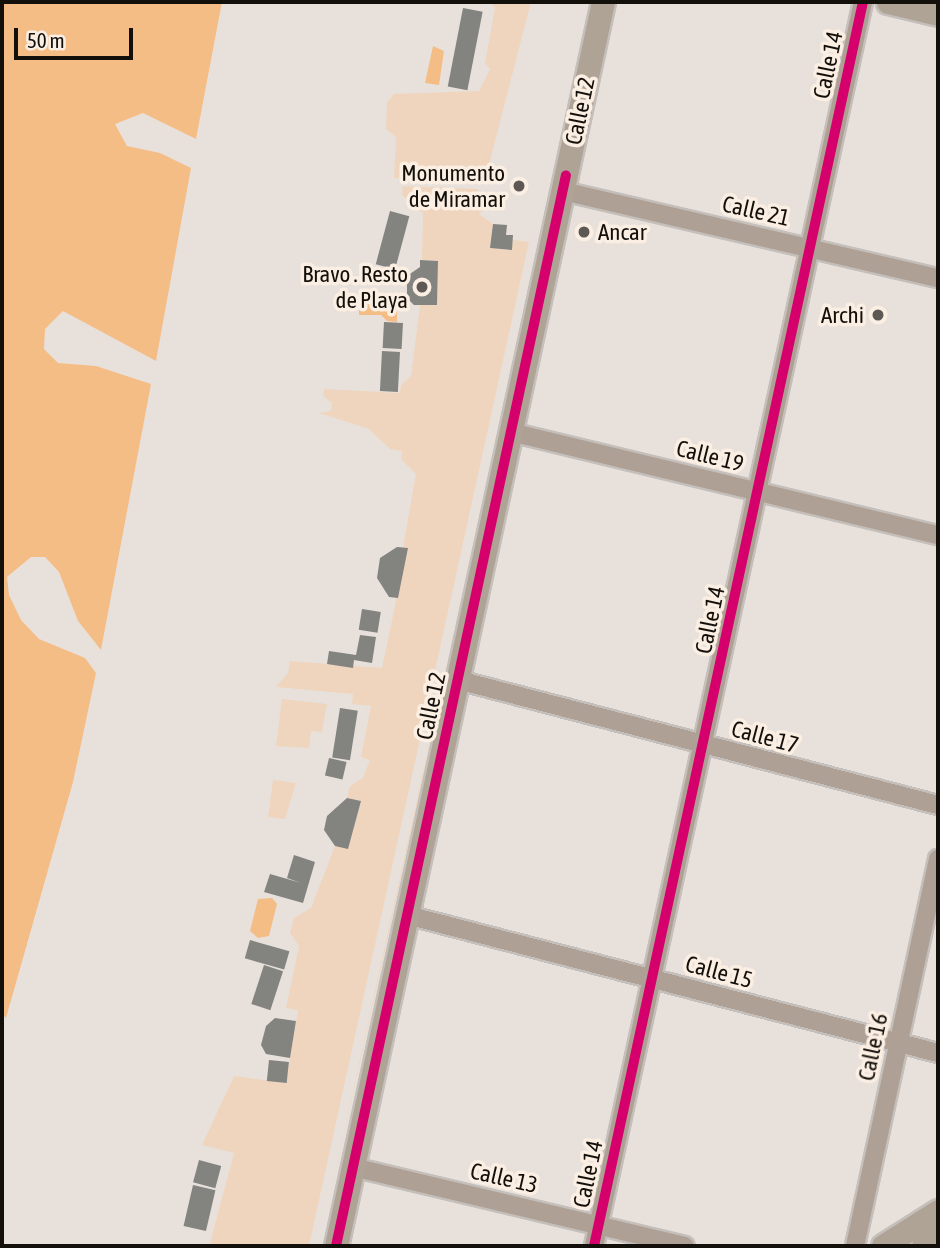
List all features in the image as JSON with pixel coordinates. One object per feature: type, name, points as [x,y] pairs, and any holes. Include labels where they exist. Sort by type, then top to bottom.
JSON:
[{"type":"main road","name":"Calle 12","points":[[336,1246],[603,2]]},
{"type":"main road","points":[[888,2],[938,13]]},
{"type":"main road","points":[[883,1246],[938,1211]]},
{"type":"main road","points":[[923,1246],[938,1236]]},
{"type":"street","name":"Calle 14","points":[[594,1246],[760,494],[863,2]]},
{"type":"street","name":"Calle 21","points":[[563,191],[938,278]]},
{"type":"street","name":"Calle 19","points":[[511,432],[938,535]]},
{"type":"street","name":"Calle 17","points":[[458,680],[938,806]]},
{"type":"street","name":"Calle 16","points":[[855,1246],[938,859]]},
{"type":"street","name":"Calle 15","points":[[407,915],[938,1053]]},
{"type":"street","name":"Calle 13","points":[[353,1167],[685,1246]]},
{"type":"shaded area","points":[[2,2],[222,2],[196,139],[143,113],[115,124],[127,146],[160,153],[191,168],[156,361],[63,311],[45,329],[44,349],[58,363],[96,366],[151,384],[101,650],[78,621],[59,572],[45,557],[31,557],[7,577],[9,595],[21,620],[39,639],[85,658],[96,673],[73,782],[6,1018],[2,1014]]},
{"type":"shaded area","points":[[490,2],[531,2],[485,180],[394,178],[396,137],[386,129],[387,102],[394,94],[479,91],[490,69],[485,63],[495,8]]},
{"type":"shaded area","points":[[433,46],[444,51],[439,85],[425,83]]},
{"type":"shaded area","points":[[553,182],[556,182],[319,1246]]},
{"type":"shaded area","points":[[403,186],[478,189],[476,199],[483,210],[479,214],[493,224],[490,248],[511,250],[513,240],[529,242],[309,1246],[219,1246],[210,1243],[234,1153],[202,1145],[234,1076],[286,1083],[298,1010],[286,1008],[299,946],[290,933],[294,918],[311,908],[335,846],[348,848],[361,801],[347,798],[350,786],[363,778],[370,760],[361,757],[371,706],[352,704],[353,694],[276,687],[288,673],[290,661],[382,668],[407,548],[403,547],[416,474],[401,459],[402,451],[390,449],[369,429],[319,413],[331,411],[332,403],[323,396],[324,389],[400,393],[401,385],[411,376],[420,305],[437,305],[438,261],[422,260],[423,213],[402,195]]},
{"type":"shaded area","points":[[359,301],[386,301],[397,311],[397,322],[387,321],[381,315],[359,315]]},
{"type":"shaded area","points":[[282,699],[327,704],[322,732],[311,731],[309,748],[276,746]]},
{"type":"shaded area","points":[[273,780],[296,783],[285,819],[268,817]]},
{"type":"shaded area","points":[[272,898],[277,904],[269,936],[258,938],[250,931],[258,899]]},
{"type":"building","points":[[463,8],[483,12],[467,90],[448,87]]},
{"type":"building","points":[[390,211],[409,216],[395,269],[376,264]]},
{"type":"building","points":[[493,224],[507,225],[506,235],[513,235],[512,250],[490,248]]},
{"type":"building","name":"Bravo . Resto de Playa","points":[[420,260],[438,261],[437,305],[414,305],[407,298],[407,276],[420,267]]},
{"type":"building","points":[[384,322],[403,323],[402,349],[383,348]]},
{"type":"building","points":[[382,351],[400,352],[398,392],[380,391]]},
{"type":"building","points":[[397,547],[408,548],[398,598],[389,597],[377,578],[380,558]]},
{"type":"building","points":[[362,609],[381,612],[377,633],[359,630]]},
{"type":"building","points":[[360,635],[376,637],[372,663],[354,660],[353,668],[327,664],[329,651],[356,655]]},
{"type":"building","points":[[340,708],[358,711],[350,760],[332,757]]},
{"type":"building","points":[[329,758],[347,762],[342,780],[325,776]]},
{"type":"building","points":[[347,798],[361,801],[348,849],[335,846],[324,830],[327,816]]},
{"type":"building","points":[[294,855],[315,862],[303,903],[264,892],[270,874],[301,883],[287,878]]},
{"type":"building","points":[[250,940],[289,951],[284,970],[245,958]]},
{"type":"building","points":[[264,965],[283,971],[270,1010],[251,1004]]},
{"type":"building","points":[[275,1018],[296,1021],[290,1058],[266,1054],[261,1045],[266,1026]]},
{"type":"building","points":[[269,1060],[289,1062],[287,1083],[267,1081]]},
{"type":"building","points":[[199,1160],[221,1166],[215,1188],[193,1182]]},
{"type":"building","points":[[193,1185],[215,1190],[206,1231],[184,1226]]},
{"type":"cycle path","points":[[594,1246],[863,2]]},
{"type":"cycle path","points":[[336,1246],[566,175]]},
{"type":"place","name":"Monumento de Miramar","points":[[519,186]]},
{"type":"place","name":"Ancar","points":[[584,232]]},
{"type":"place","name":"Bravo . Resto de Playa","points":[[422,287]]},
{"type":"place","name":"Archi","points":[[878,315]]}]
